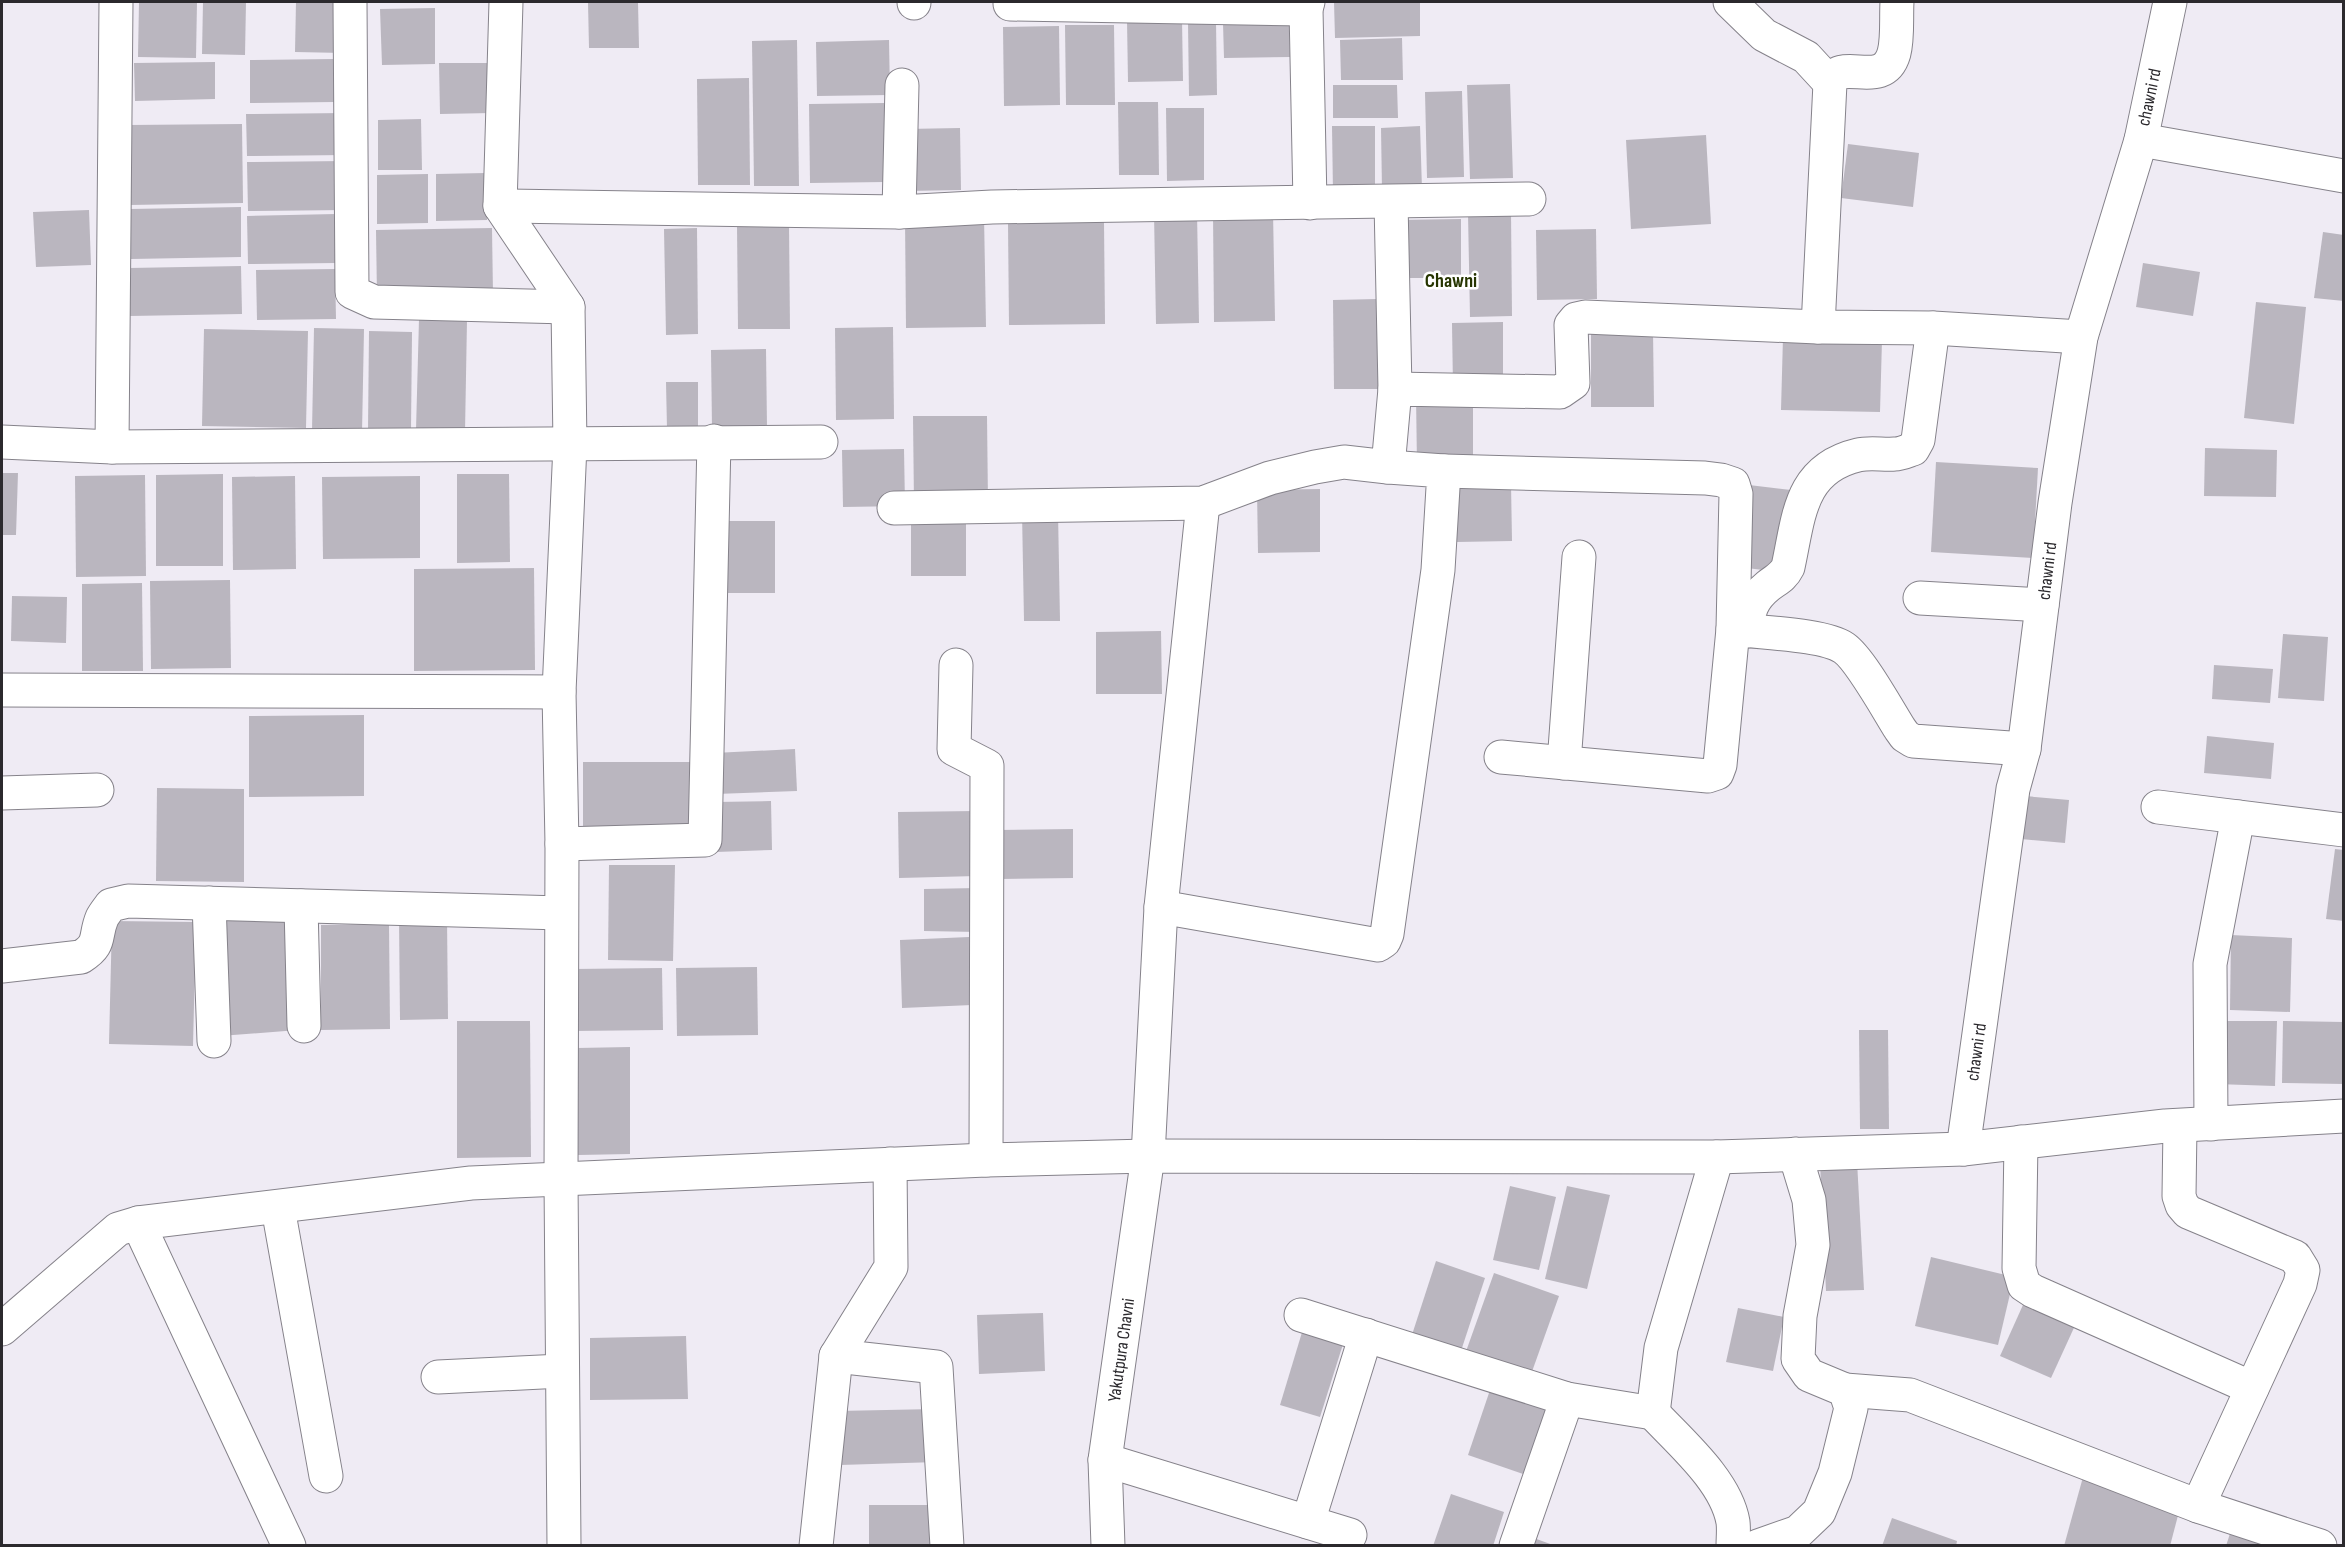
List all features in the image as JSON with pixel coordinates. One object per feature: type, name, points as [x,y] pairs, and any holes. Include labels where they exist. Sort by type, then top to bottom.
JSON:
[{"type":"street","points":[[112,447],[116,2]]},
{"type":"street","points":[[350,2],[352,292],[374,302],[568,307]]},
{"type":"street","points":[[506,2],[500,206],[568,307],[570,445],[559,692],[562,844],[561,1179],[564,1545]]},
{"type":"street","points":[[1730,2],[1764,35],[1806,57],[1830,83]]},
{"type":"street","points":[[1818,327],[1830,83],[1832,76],[1838,72],[1877,72],[1887,67],[1895,51],[1897,2]]},
{"type":"street","name":"chawni rd","points":[[1963,1149],[2013,789],[2024,749],[2042,605],[2081,337],[2140,140],[2170,2]]},
{"type":"street","points":[[1010,4],[1307,5],[1310,203]]},
{"type":"street","points":[[899,212],[902,85]]},
{"type":"street","points":[[2140,140],[2343,176]]},
{"type":"street","points":[[500,206],[899,212],[992,207],[1529,199]]},
{"type":"street","points":[[1388,467],[1395,389],[1390,202]]},
{"type":"street","points":[[1395,389],[1560,392],[1573,383],[1571,325],[1576,319],[1585,317],[1818,327],[1933,328],[2081,337]]},
{"type":"street","points":[[1740,630],[1755,598],[1769,585],[1783,577],[1788,567],[1803,499],[1813,480],[1841,460],[1860,454],[1897,454],[1913,449],[1918,440],[1933,328]]},
{"type":"street","points":[[562,844],[705,840],[714,441]]},
{"type":"street","points":[[2,442],[112,447],[821,442]]},
{"type":"street","points":[[894,508],[1203,503],[1270,478],[1344,462],[1444,471],[1705,478],[1733,484],[1736,494],[1740,630],[1717,773],[1708,776],[1501,757]]},
{"type":"street","points":[[1161,907],[1378,945],[1384,941],[1438,570],[1444,471]]},
{"type":"street","name":"Yakutpura Chavni","points":[[1108,1545],[1105,1460],[1148,1156],[1161,907],[1203,503]]},
{"type":"street","points":[[1564,763],[1579,557]]},
{"type":"street","points":[[1920,598],[2042,605]]},
{"type":"street","points":[[1740,630],[1825,640],[1844,648],[1856,662],[1905,736],[1913,741],[2024,749]]},
{"type":"street","points":[[956,665],[954,749],[987,766],[986,1160]]},
{"type":"street","points":[[2,690],[559,692]]},
{"type":"street","points":[[2,793],[97,790]]},
{"type":"street","points":[[2158,807],[2343,830]]},
{"type":"street","points":[[2198,1506],[2300,1284],[2303,1270],[2295,1257],[2188,1212],[2179,1196],[2195,1125],[2210,964],[2238,817]]},
{"type":"street","points":[[2,966],[81,957],[92,950],[97,943],[102,917],[111,905],[128,901],[561,913]]},
{"type":"street","points":[[209,903],[214,1041]]},
{"type":"street","points":[[301,906],[304,1026]]},
{"type":"street","points":[[2,1329],[118,1228],[138,1223],[471,1184],[986,1160],[1148,1156],[1717,1157],[1963,1149],[2195,1125],[2343,1116]]},
{"type":"street","points":[[2021,1142],[2018,1256],[2020,1276],[2024,1285],[2252,1388]]},
{"type":"street","points":[[1795,1154],[1809,1200],[1813,1245],[1800,1316],[1798,1359],[1809,1376],[1845,1390],[1910,1395],[2198,1506],[2320,1545]]},
{"type":"street","points":[[1653,1413],[1661,1348],[1717,1157]]},
{"type":"street","points":[[816,1545],[836,1356],[891,1267],[890,1164]]},
{"type":"street","points":[[278,1208],[326,1476]]},
{"type":"street","points":[[138,1223],[289,1545]]},
{"type":"street","points":[[1300,1315],[1567,1399],[1653,1413],[1713,1478],[1724,1497],[1732,1521],[1733,1545]]},
{"type":"street","points":[[1308,1522],[1366,1335]]},
{"type":"street","points":[[836,1356],[936,1367],[947,1545]]},
{"type":"street","points":[[438,1377],[562,1371]]},
{"type":"street","points":[[1758,1545],[1798,1532],[1819,1512],[1835,1473],[1851,1408],[1845,1390]]},
{"type":"street","points":[[1516,1545],[1567,1399]]},
{"type":"street","points":[[1105,1460],[1350,1535]]},
{"type":"building","points":[[139,2],[197,2],[196,58],[138,57]]},
{"type":"building","points":[[203,2],[246,2],[245,55],[202,54]]},
{"type":"building","points":[[296,2],[345,2],[344,53],[295,52]]},
{"type":"building","points":[[588,2],[638,2],[639,48],[589,48]]},
{"type":"building","points":[[1334,2],[1420,2],[1420,36],[1335,38]]},
{"type":"building","points":[[435,8],[435,64],[382,65],[380,9]]},
{"type":"building","points":[[1182,19],[1183,81],[1128,82],[1127,20]]},
{"type":"building","points":[[1216,21],[1217,95],[1189,96],[1188,22]]},
{"type":"building","points":[[1289,22],[1290,57],[1224,58],[1223,23]]},
{"type":"building","points":[[1065,25],[1114,25],[1115,105],[1066,105]]},
{"type":"building","points":[[1059,26],[1060,105],[1004,106],[1003,27]]},
{"type":"building","points":[[1402,38],[1403,80],[1341,80],[1340,40]]},
{"type":"building","points":[[797,40],[799,186],[754,186],[752,41]]},
{"type":"building","points":[[889,40],[890,95],[817,96],[816,42]]},
{"type":"building","points":[[333,59],[334,102],[250,103],[250,60]]},
{"type":"building","points":[[215,62],[215,99],[135,101],[134,63]]},
{"type":"building","points":[[439,63],[492,63],[492,113],[440,114]]},
{"type":"building","points":[[749,78],[750,185],[698,185],[697,79]]},
{"type":"building","points":[[1510,84],[1513,178],[1470,179],[1467,85]]},
{"type":"building","points":[[1333,85],[1397,85],[1398,118],[1333,118]]},
{"type":"building","points":[[1462,91],[1464,177],[1427,178],[1425,92]]},
{"type":"building","points":[[1118,102],[1158,102],[1159,175],[1119,175]]},
{"type":"building","points":[[884,103],[885,182],[810,183],[809,104]]},
{"type":"building","points":[[1166,108],[1204,108],[1204,180],[1167,181]]},
{"type":"building","points":[[345,113],[346,155],[247,156],[246,114]]},
{"type":"building","points":[[421,119],[422,170],[378,170],[378,120]]},
{"type":"building","points":[[242,124],[243,203],[130,205],[129,125]]},
{"type":"building","points":[[1332,126],[1375,126],[1375,193],[1333,193]]},
{"type":"building","points":[[1420,126],[1422,189],[1382,190],[1381,128]]},
{"type":"building","points":[[960,128],[961,190],[906,191],[906,129]]},
{"type":"building","points":[[1706,135],[1711,224],[1631,229],[1626,140]]},
{"type":"building","points":[[1848,144],[1919,153],[1913,207],[1841,198]]},
{"type":"building","points":[[345,161],[346,210],[248,211],[247,162]]},
{"type":"building","points":[[486,173],[487,220],[436,221],[436,174]]},
{"type":"building","points":[[428,174],[428,223],[377,224],[377,175]]},
{"type":"building","points":[[241,207],[241,257],[131,259],[130,209]]},
{"type":"building","points":[[89,210],[91,265],[36,267],[33,212]]},
{"type":"building","points":[[1273,211],[1275,321],[1214,322],[1213,212]]},
{"type":"building","points":[[1197,212],[1199,323],[1156,324],[1154,213]]},
{"type":"building","points":[[1511,212],[1512,316],[1470,317],[1468,213]]},
{"type":"building","points":[[336,214],[336,263],[248,264],[247,216]]},
{"type":"building","points":[[984,215],[986,327],[906,328],[905,216]]},
{"type":"building","points":[[1461,219],[1461,278],[1398,278],[1397,220]]},
{"type":"building","points":[[1104,222],[1105,324],[1009,325],[1008,223]]},
{"type":"building","points":[[789,224],[790,329],[738,329],[737,225]]},
{"type":"building","points":[[492,228],[493,295],[377,297],[376,230]]},
{"type":"building","points":[[697,228],[698,334],[666,335],[664,229]]},
{"type":"building","points":[[1596,229],[1597,299],[1537,300],[1536,230]]},
{"type":"building","points":[[2323,232],[2344,235],[2344,301],[2314,298]]},
{"type":"building","points":[[2143,263],[2200,272],[2193,316],[2136,307]]},
{"type":"building","points":[[241,266],[242,314],[130,316],[129,268]]},
{"type":"building","points":[[335,269],[336,319],[257,320],[256,270]]},
{"type":"building","points":[[1377,299],[1378,389],[1334,389],[1333,300]]},
{"type":"building","points":[[2256,302],[2306,307],[2294,424],[2244,418]]},
{"type":"building","points":[[419,319],[467,320],[465,432],[416,430]]},
{"type":"building","points":[[1503,322],[1503,387],[1453,388],[1452,323]]},
{"type":"building","points":[[893,327],[894,419],[836,420],[835,328]]},
{"type":"building","points":[[314,328],[364,329],[362,433],[312,431]]},
{"type":"building","points":[[204,329],[308,331],[306,428],[202,426]]},
{"type":"building","points":[[369,331],[412,332],[411,430],[368,430]]},
{"type":"building","points":[[1653,331],[1654,407],[1591,407],[1591,332]]},
{"type":"building","points":[[1783,337],[1882,340],[1880,412],[1781,410]]},
{"type":"building","points":[[766,349],[767,428],[712,429],[711,350]]},
{"type":"building","points":[[666,382],[698,382],[698,429],[667,429]]},
{"type":"building","points":[[1416,395],[1473,395],[1473,465],[1417,466]]},
{"type":"building","points":[[913,416],[987,416],[988,504],[914,505]]},
{"type":"building","points":[[2205,448],[2277,450],[2276,497],[2204,496]]},
{"type":"building","points":[[904,449],[905,506],[843,507],[842,450]]},
{"type":"building","points":[[1936,462],[2038,468],[2033,558],[1931,552]]},
{"type":"building","points":[[2,473],[18,473],[16,535],[2,535]]},
{"type":"building","points":[[223,474],[223,566],[156,566],[156,475]]},
{"type":"building","points":[[457,474],[509,474],[510,562],[457,563]]},
{"type":"building","points":[[145,475],[146,576],[76,577],[75,476]]},
{"type":"building","points":[[295,476],[296,569],[233,570],[232,477]]},
{"type":"building","points":[[420,476],[420,558],[323,559],[322,477]]},
{"type":"building","points":[[1456,483],[1511,483],[1512,541],[1457,542]]},
{"type":"building","points":[[1749,485],[1791,490],[1780,572],[1738,567]]},
{"type":"building","points":[[1320,489],[1320,552],[1258,553],[1257,490]]},
{"type":"building","points":[[911,512],[966,512],[966,576],[911,576]]},
{"type":"building","points":[[1022,512],[1058,512],[1060,621],[1024,621]]},
{"type":"building","points":[[719,521],[775,521],[775,593],[719,593]]},
{"type":"building","points":[[534,568],[535,670],[414,671],[414,569]]},
{"type":"building","points":[[230,580],[231,668],[151,669],[150,581]]},
{"type":"building","points":[[142,583],[143,671],[82,671],[82,584]]},
{"type":"building","points":[[12,596],[67,597],[66,643],[11,641]]},
{"type":"building","points":[[1161,631],[1162,694],[1096,694],[1096,632]]},
{"type":"building","points":[[2283,634],[2328,637],[2324,701],[2278,698]]},
{"type":"building","points":[[2214,665],[2273,669],[2270,703],[2212,699]]},
{"type":"building","points":[[364,715],[364,796],[249,797],[249,716]]},
{"type":"building","points":[[2207,736],[2274,743],[2271,779],[2204,773]]},
{"type":"building","points":[[795,749],[797,791],[716,794],[714,753]]},
{"type":"building","points":[[583,762],[692,762],[692,826],[583,827]]},
{"type":"building","points":[[157,788],[244,789],[244,882],[156,881]]},
{"type":"building","points":[[2025,796],[2069,800],[2065,843],[2021,839]]},
{"type":"building","points":[[771,801],[772,850],[716,852],[715,802]]},
{"type":"building","points":[[976,811],[977,876],[899,878],[898,812]]},
{"type":"building","points":[[1073,829],[1073,878],[999,879],[998,830]]},
{"type":"building","points":[[2335,849],[2344,850],[2344,921],[2326,919]]},
{"type":"building","points":[[609,865],[675,865],[673,961],[608,960]]},
{"type":"building","points":[[978,888],[978,932],[924,931],[924,889]]},
{"type":"building","points":[[296,911],[298,1030],[220,1036],[214,913]]},
{"type":"building","points":[[399,917],[447,917],[448,1019],[400,1020]]},
{"type":"building","points":[[112,921],[196,922],[193,1046],[109,1044]]},
{"type":"building","points":[[389,924],[390,1029],[321,1030],[321,925]]},
{"type":"building","points":[[2231,935],[2292,938],[2290,1012],[2230,1010]]},
{"type":"building","points":[[969,937],[972,1005],[902,1008],[900,940]]},
{"type":"building","points":[[757,967],[758,1035],[677,1036],[676,968]]},
{"type":"building","points":[[662,968],[663,1030],[574,1031],[573,969]]},
{"type":"building","points":[[457,1021],[530,1021],[531,1157],[457,1158]]},
{"type":"building","points":[[2217,1021],[2277,1021],[2275,1086],[2216,1084]]},
{"type":"building","points":[[2283,1021],[2344,1022],[2344,1084],[2282,1083]]},
{"type":"building","points":[[1859,1030],[1888,1030],[1889,1129],[1860,1129]]},
{"type":"building","points":[[630,1047],[630,1154],[578,1155],[577,1048]]},
{"type":"building","points":[[1857,1161],[1864,1290],[1826,1291],[1820,1163]]},
{"type":"building","points":[[1510,1186],[1556,1197],[1539,1270],[1493,1260]]},
{"type":"building","points":[[1567,1186],[1610,1195],[1587,1289],[1545,1279]]},
{"type":"building","points":[[1931,1257],[2014,1277],[1998,1345],[1915,1326]]},
{"type":"building","points":[[1436,1261],[1485,1278],[1458,1360],[1409,1344]]},
{"type":"building","points":[[1494,1273],[1559,1296],[1529,1380],[1464,1357]]},
{"type":"building","points":[[2027,1296],[2078,1319],[2051,1378],[2000,1356]]},
{"type":"building","points":[[1738,1308],[1784,1317],[1773,1371],[1726,1362]]},
{"type":"building","points":[[1043,1313],[1045,1371],[979,1374],[977,1315]]},
{"type":"building","points":[[1303,1329],[1344,1341],[1320,1417],[1280,1405]]},
{"type":"building","points":[[686,1336],[688,1399],[590,1400],[590,1338]]},
{"type":"building","points":[[1490,1390],[1549,1410],[1526,1475],[1468,1455]]},
{"type":"building","points":[[935,1409],[937,1462],[840,1465],[838,1411]]},
{"type":"building","points":[[2083,1477],[2181,1504],[2170,1546],[2064,1546]]},
{"type":"building","points":[[1451,1494],[1504,1512],[1493,1546],[1433,1546]]},
{"type":"building","points":[[869,1505],[934,1505],[934,1546],[869,1546]]},
{"type":"building","points":[[1892,1518],[1957,1541],[1956,1546],[1882,1546]]},
{"type":"building","points":[[2233,1524],[2275,1546],[2226,1546]]},
{"type":"building","points":[[1531,1537],[1553,1545],[1553,1546],[1528,1546]]},
{"type":"district","name":"Chawni","points":[[1451,280]]}]
